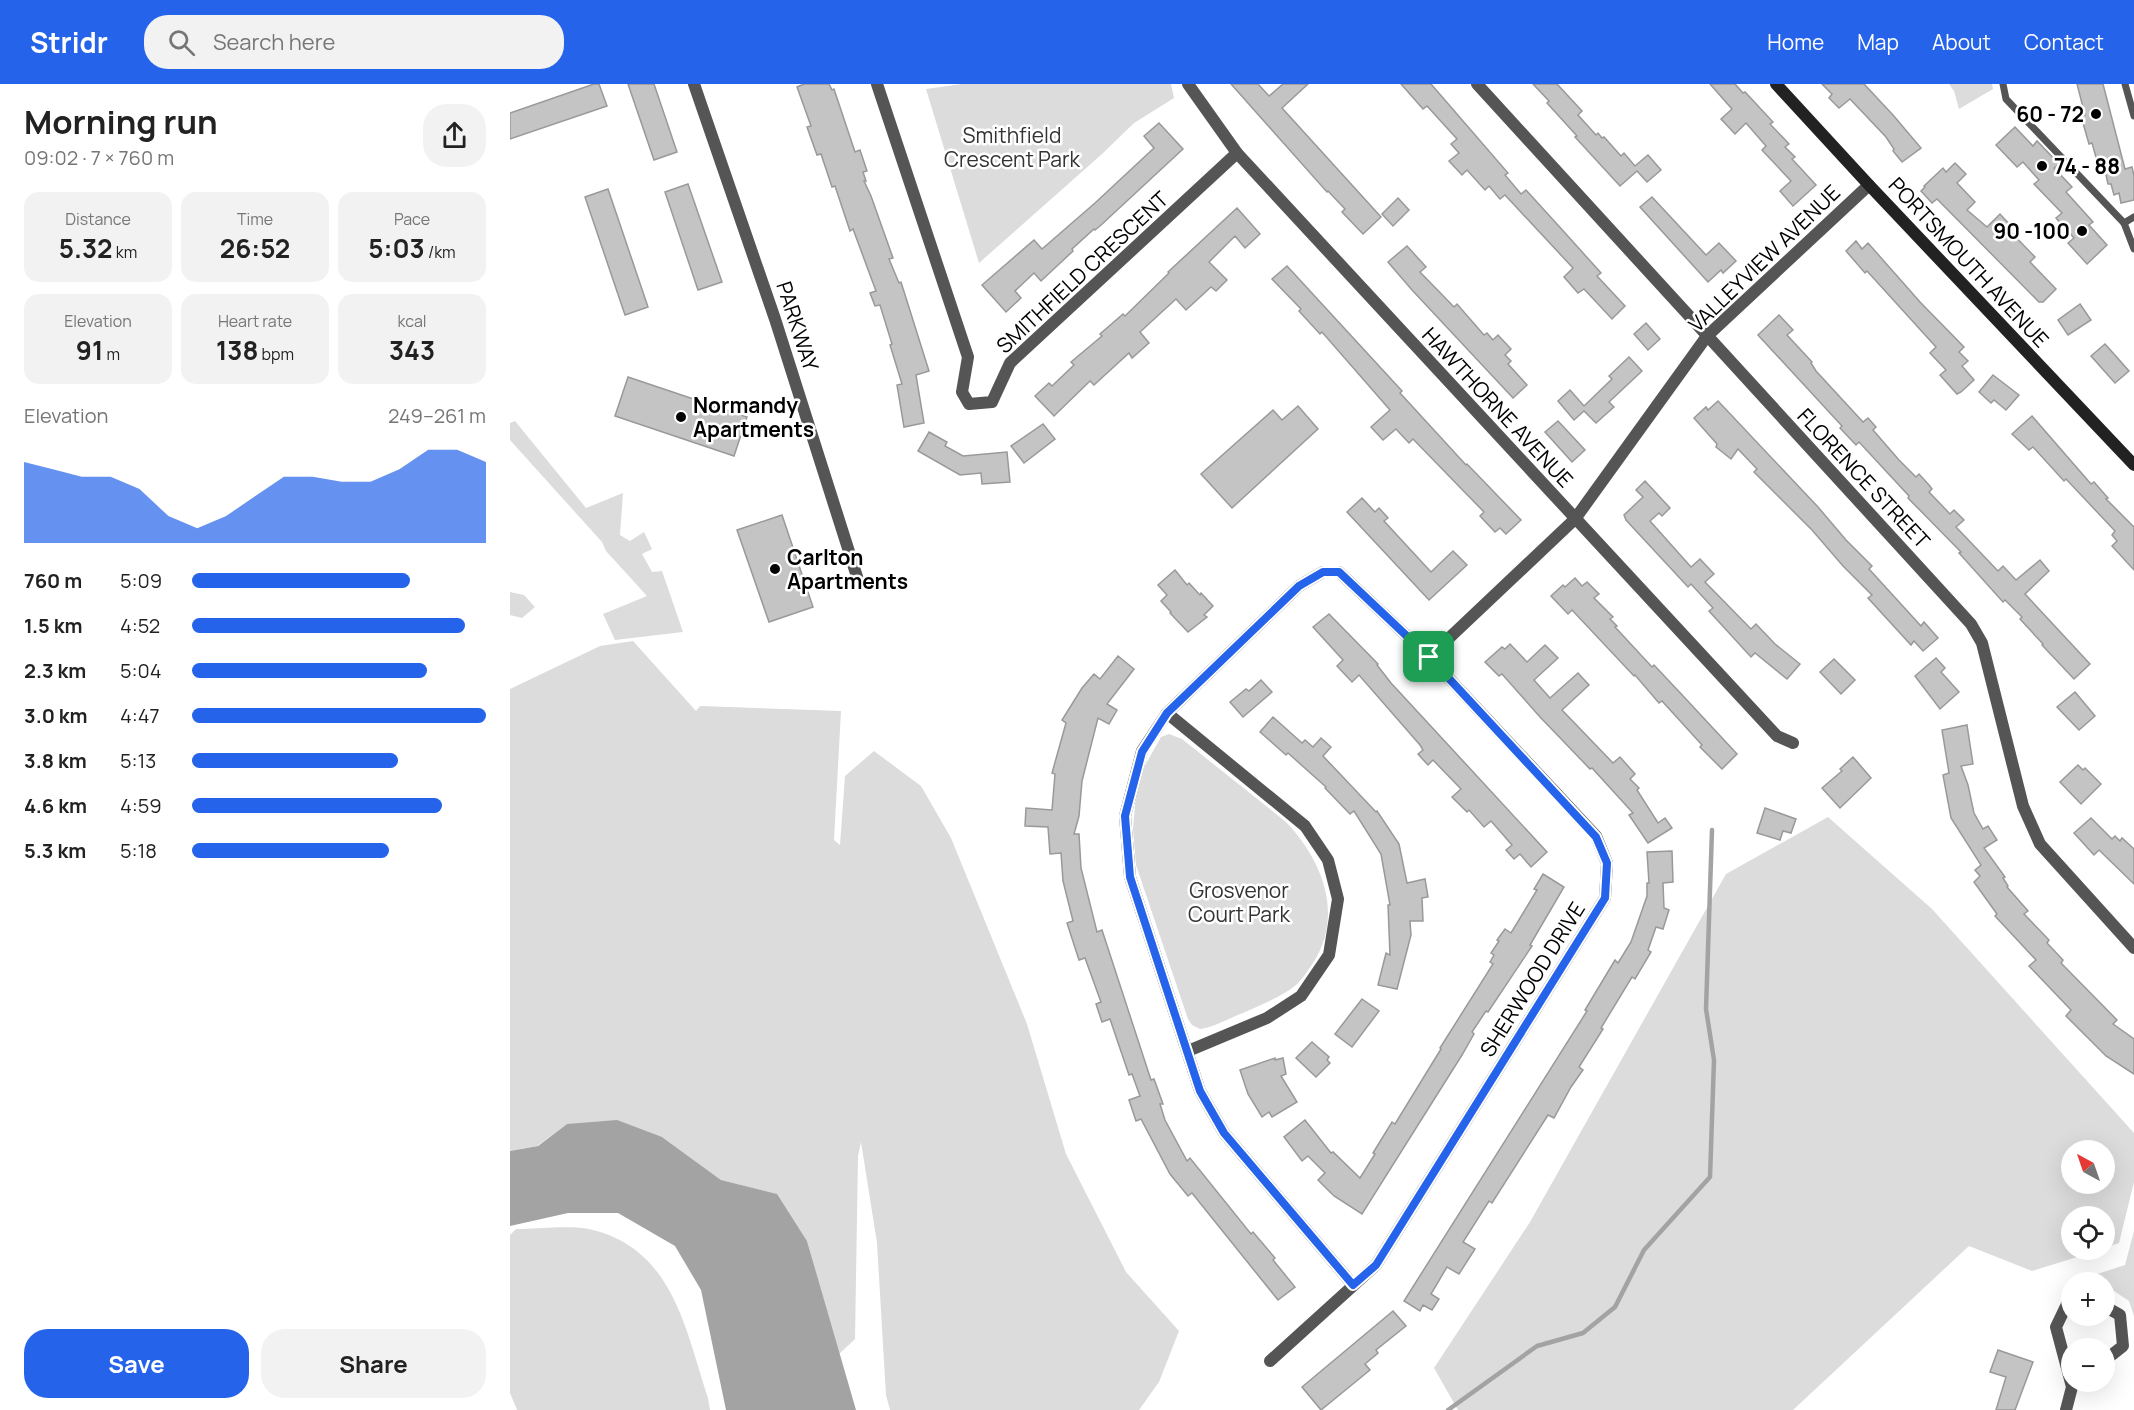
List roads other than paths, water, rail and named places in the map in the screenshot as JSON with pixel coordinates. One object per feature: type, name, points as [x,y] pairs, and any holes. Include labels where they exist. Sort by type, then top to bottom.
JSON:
[{"type":"main road","name":"PORTSMOUTH AVENUE","points":[[1776,84],[2134,465]]},
{"type":"street","name":"PARKWAY","points":[[694,84],[775,319],[859,583]]},
{"type":"street","name":"SMITHFIELD CRESCENT","points":[[877,84],[969,357],[962,392],[969,404],[992,402],[1010,363],[1237,153]]},
{"type":"street","name":"HAWTHORNE AVENUE","points":[[1188,84],[1237,153],[1777,736],[1792,743]]},
{"type":"street","name":"FLORENCE STREET","points":[[1477,84],[1971,624],[1982,643],[2023,806],[2040,844],[2134,948]]},
{"type":"street","name":"VALLEYVIEW AVENUE","points":[[1429,657],[1575,519],[1707,336],[1869,185]]},
{"type":"street","name":"SHERWOOD DRIVE","points":[[1167,713],[1299,586],[1323,572],[1339,572],[1429,657],[1596,837],[1607,863],[1605,898],[1376,1265],[1270,1361]]},
{"type":"street","points":[[1188,1051],[1268,1018],[1301,996],[1329,956],[1338,899],[1328,860],[1305,826],[1167,713],[1142,752],[1125,816],[1130,877],[1200,1091],[1224,1133],[1353,1285]]},
{"type":"street","points":[[2115,1312],[2120,1315],[2123,1346],[2115,1352]]},
{"type":"street","points":[[2061,1317],[2056,1327],[2061,1341]]},
{"type":"street","points":[[2066,1410],[2073,1392]]},
{"type":"lane","points":[[2003,84],[2006,99],[2124,223],[2134,249]]},
{"type":"lane","points":[[2125,84],[2134,116]]},
{"type":"lane","points":[[2124,223],[2134,217]]},
{"type":"waterway","points":[[1448,1410],[1537,1346],[1583,1333],[1615,1307],[1644,1250],[1710,1177],[1714,1060],[1706,1009],[1712,830]]},
{"type":"place","name":"60 - 72","points":[[2096,114]]},
{"type":"place","name":"74 - 88","points":[[2042,166]]},
{"type":"place","name":"90 -100","points":[[2082,231]]},
{"type":"place","name":"Normandy Apartments","points":[[681,417]]},
{"type":"place","name":"Carlton Apartments","points":[[775,569]]},
{"type":"park label","name":"Smithfield Crescent Park","points":[[1012,147]]},
{"type":"park label","name":"Grosvenor Court Park","points":[[1239,902]]}]
